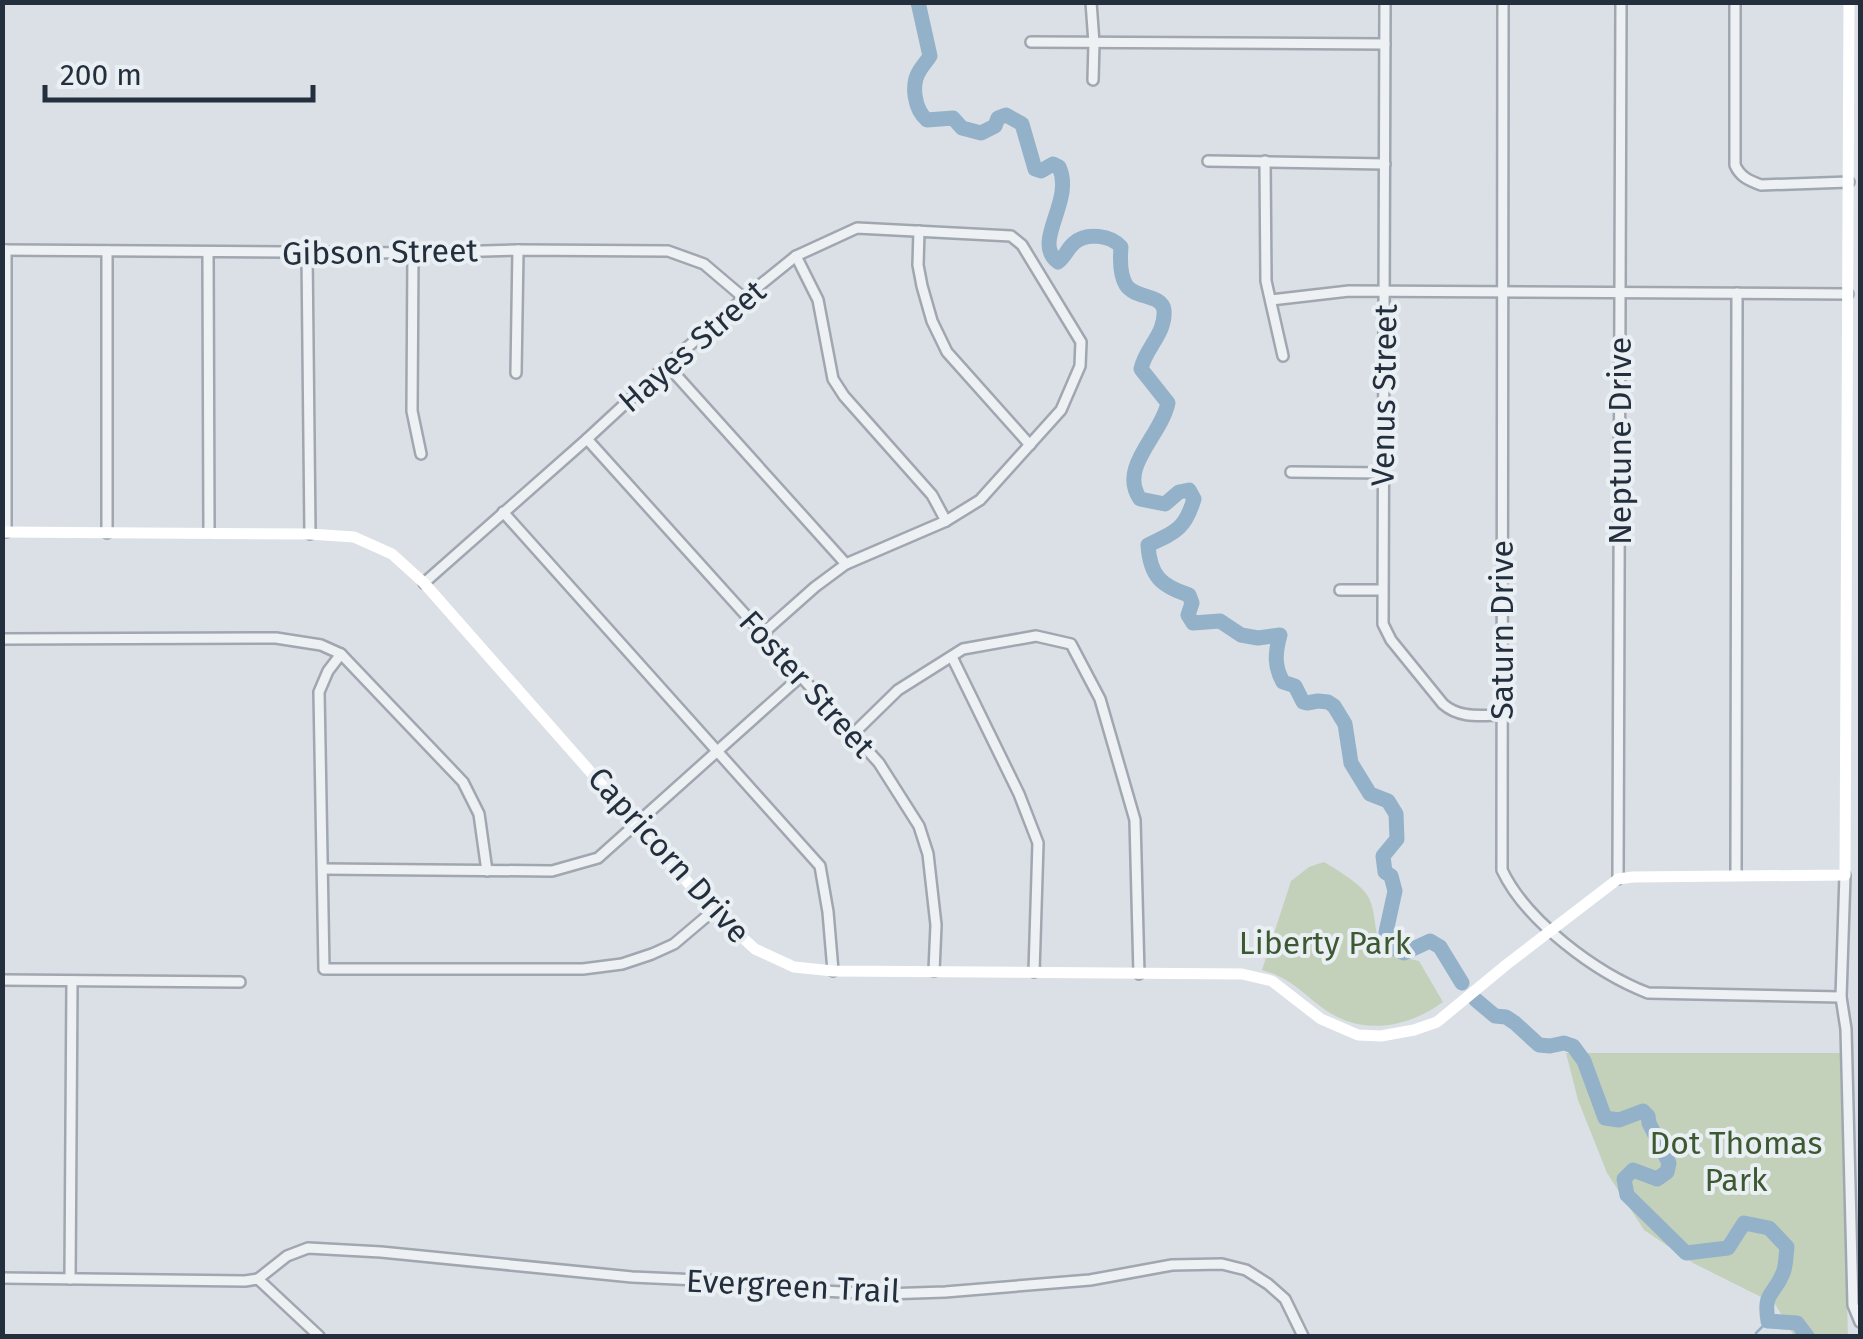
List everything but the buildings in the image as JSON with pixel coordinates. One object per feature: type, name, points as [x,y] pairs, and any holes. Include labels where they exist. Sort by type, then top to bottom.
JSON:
[{"type":"street","points":[[1091,2],[1093,80]]},
{"type":"street","name":"Venus Street","points":[[1385,2],[1382,624],[1451,711],[1467,716],[1502,716]]},
{"type":"street","name":"Saturn Drive","points":[[1503,2],[1502,870],[1550,932],[1625,984],[1648,993],[1841,997]]},
{"type":"street","name":"Neptune Drive","points":[[1618,879],[1622,2]]},
{"type":"street","points":[[1735,2],[1738,172],[1762,185],[1848,182]]},
{"type":"street","points":[[1849,2],[1841,997],[1846,1029],[1853,1305],[1860,1322]]},
{"type":"street","points":[[1031,42],[1384,44]]},
{"type":"street","points":[[1208,161],[1384,164]]},
{"type":"street","points":[[1265,161],[1266,281],[1283,356]]},
{"type":"street","name":"Hayes Street","points":[[424,584],[744,298],[796,256],[857,228],[1011,236],[1022,245],[1081,342],[1080,366],[1061,410],[1030,444]]},
{"type":"street","points":[[762,634],[814,586],[846,564],[946,520],[980,500],[1030,444],[947,352],[932,321],[922,286],[919,232]]},
{"type":"street","points":[[4,250],[4,532]]},
{"type":"street","name":"Gibson Street","points":[[4,250],[668,251],[704,264],[744,298]]},
{"type":"street","points":[[516,373],[518,250]]},
{"type":"street","points":[[107,251],[107,533]]},
{"type":"street","points":[[208,252],[209,532]]},
{"type":"street","points":[[307,253],[310,534]]},
{"type":"street","points":[[413,253],[412,411],[421,454]]},
{"type":"street","points":[[796,256],[818,300],[833,378],[844,396],[932,495],[946,520]]},
{"type":"street","points":[[1271,300],[1385,292],[1848,294]]},
{"type":"street","points":[[1736,874],[1737,294]]},
{"type":"street","points":[[666,365],[846,564]]},
{"type":"street","name":"Foster Street","points":[[588,439],[879,763],[919,826],[928,854],[936,925],[934,971]]},
{"type":"street","points":[[1291,472],[1383,473]]},
{"type":"street","points":[[503,512],[820,866],[833,971]]},
{"type":"street","name":"Capricorn Drive","points":[[4,532],[310,534],[354,537],[392,554],[424,584],[713,911],[755,950],[794,967],[833,971],[1242,974],[1272,981],[1321,1019],[1358,1035],[1381,1036],[1437,1022],[1618,879]]},
{"type":"street","points":[[1340,590],[1382,590]]},
{"type":"street","points":[[852,734],[898,690],[963,650],[1036,636],[1071,644],[1100,699],[1135,820],[1140,974]]},
{"type":"street","points":[[2,638],[276,638],[321,644],[342,654],[462,782],[479,814],[486,871]]},
{"type":"street","points":[[342,654],[328,670],[319,692],[324,969],[583,969],[622,964],[674,944],[713,911]]},
{"type":"street","points":[[952,656],[1019,794],[1038,843],[1034,972]]},
{"type":"street","points":[[323,869],[552,871],[598,858],[800,677]]},
{"type":"street","points":[[1618,879],[1844,875]]},
{"type":"street","points":[[2,980],[240,982]]},
{"type":"street","points":[[70,1279],[72,980]]},
{"type":"street","name":"Evergreen Trail","points":[[258,1279],[286,1256],[308,1248],[632,1277],[884,1294],[1090,1280],[1172,1264],[1222,1264],[1246,1270],[1268,1284],[1286,1300],[1303,1336]]},
{"type":"street","points":[[2,1278],[258,1279],[319,1336]]},
{"type":"green space","name":"Liberty Park","points":[[1324,862],[1366,893],[1384,953],[1419,961],[1443,1002],[1401,1022],[1356,1024],[1327,1011],[1290,982],[1262,970],[1291,881],[1309,867]]},
{"type":"green space","name":"Dot Thomas Park","points":[[1566,1053],[1840,1053],[1848,1336],[1794,1336],[1775,1304],[1693,1263],[1644,1230],[1607,1173],[1578,1100]]},
{"type":"waterway","points":[[918,2],[930,56],[915,83],[915,97],[923,116],[927,120],[953,118],[962,128],[981,133],[1006,115],[1022,124],[1035,169],[1041,171],[1053,164],[1059,167],[1062,180],[1049,244],[1051,254],[1058,262],[1079,240],[1092,236],[1111,240],[1121,247],[1126,285],[1162,305],[1162,326],[1141,369],[1168,403],[1137,463],[1135,487],[1140,499],[1165,504],[1179,492],[1189,490],[1194,499],[1178,528],[1148,545],[1154,572],[1171,588],[1189,595],[1192,603],[1188,615],[1193,623],[1220,621],[1241,635],[1258,638],[1280,635],[1276,659],[1283,682],[1295,686],[1303,702],[1328,702],[1334,706],[1345,724],[1351,763],[1370,794],[1388,801],[1396,814],[1397,839],[1383,856],[1385,872],[1391,876],[1395,891],[1386,932],[1395,949],[1404,953],[1430,941],[1440,947],[1462,983]]},
{"type":"waterway","points":[[1476,1000],[1495,1016],[1515,1023],[1539,1045],[1573,1046],[1584,1061],[1605,1118],[1619,1120],[1643,1111],[1648,1116],[1669,1163],[1667,1172],[1657,1179],[1633,1170],[1624,1179],[1627,1195],[1686,1253],[1728,1248],[1744,1223],[1769,1228],[1787,1247],[1783,1273],[1768,1299],[1768,1321],[1797,1323],[1807,1336]]},
{"type":"waterway","points":[[1756,1336],[1768,1321]]}]
